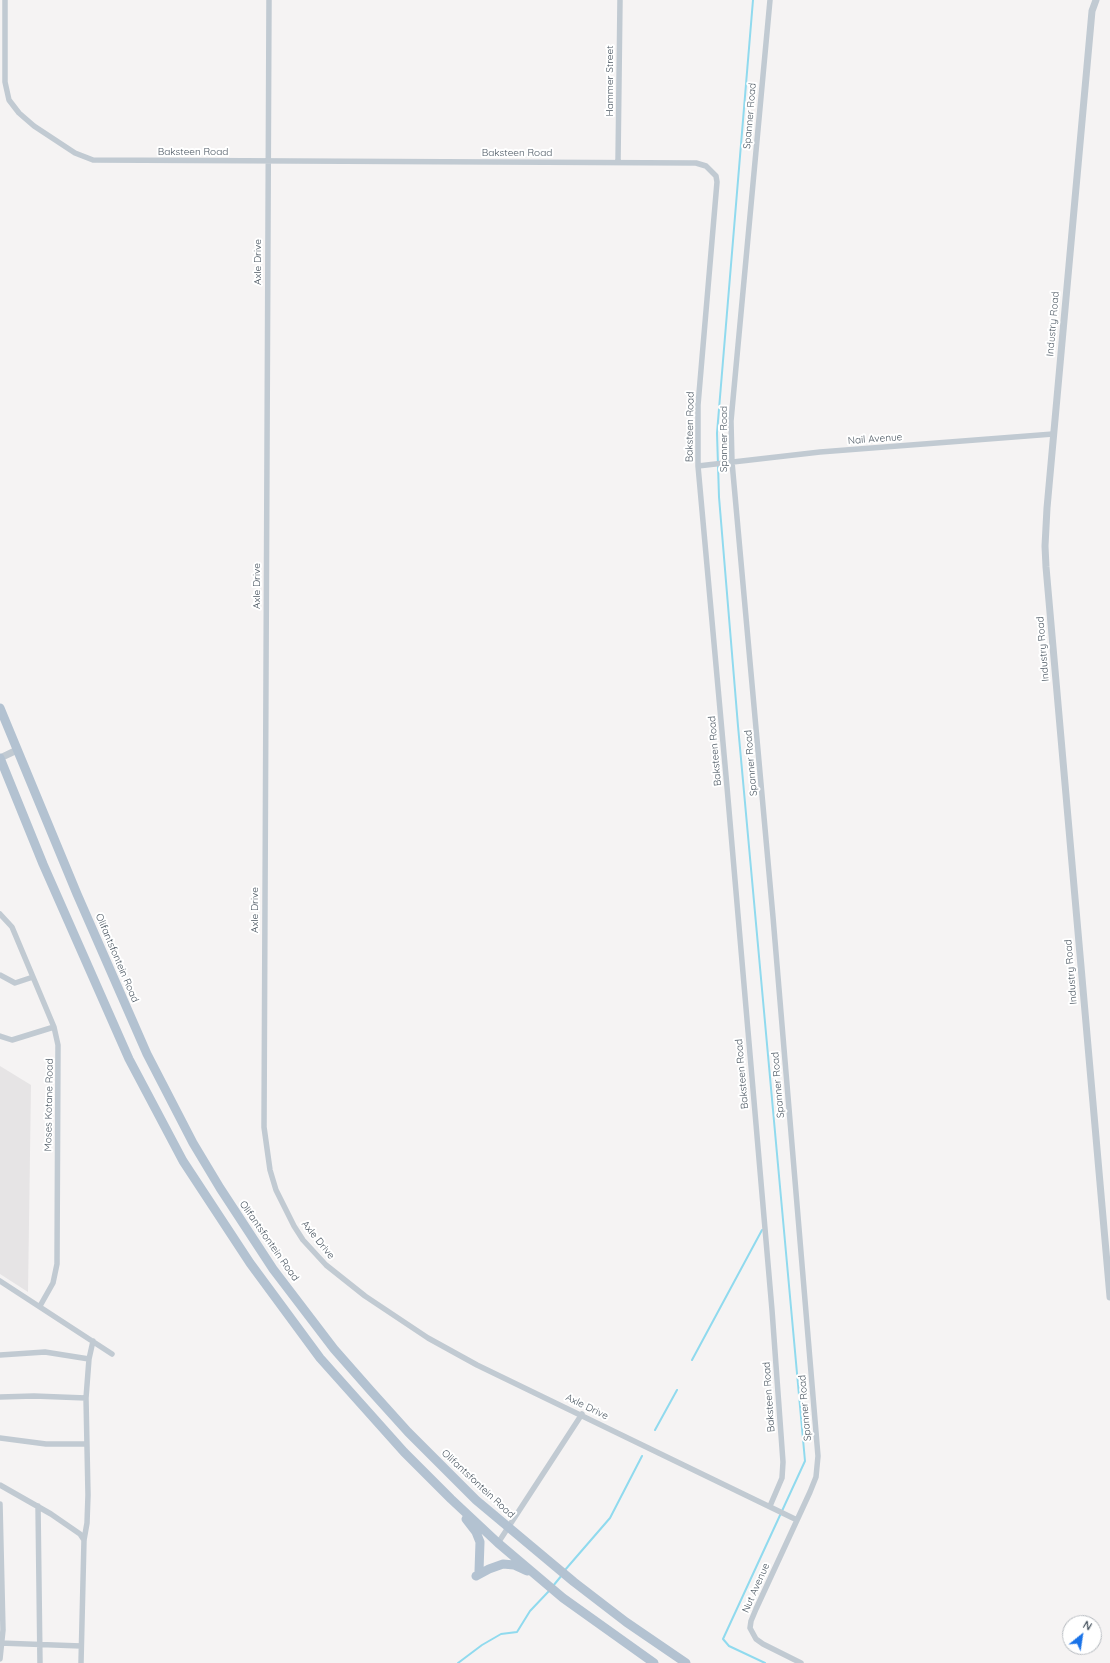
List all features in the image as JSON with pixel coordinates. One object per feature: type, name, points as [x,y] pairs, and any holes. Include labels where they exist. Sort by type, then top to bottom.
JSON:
[{"type":"main road","name":"Olifantsfontein Road","points":[[0,708],[77,894],[147,1054],[193,1143],[220,1188],[273,1269],[334,1349],[419,1443],[476,1500],[574,1582],[626,1622],[686,1663]]},
{"type":"main road","points":[[0,758],[43,864],[129,1059],[190,1172],[250,1263],[320,1358],[404,1452],[450,1500],[498,1543],[564,1598],[654,1663]]},
{"type":"main road","points":[[450,1500],[478,1537],[480,1548],[477,1574],[493,1567],[506,1564],[523,1569],[544,1581]]},
{"type":"street","name":"Baksteen Road","points":[[5,0],[5,82],[7,93],[19,113],[63,146],[75,153],[93,160],[268,162],[618,162],[701,164],[712,171],[717,182],[698,405],[698,466],[728,787],[772,1310],[783,1462],[782,1478],[770,1506]]},
{"type":"street","name":"Axle Drive","points":[[269,0],[263,1014],[264,1127],[270,1170],[284,1209],[294,1226],[315,1255],[338,1276],[428,1338],[452,1352],[797,1520]]},
{"type":"street","name":"Hammer Street","points":[[618,162],[620,0]]},
{"type":"street","name":"Spanner Road","points":[[770,0],[731,421],[732,462],[774,925],[818,1456],[816,1477],[797,1520]]},
{"type":"street","name":"Industry Road","points":[[1096,0],[1092,11],[1053,434],[1046,522],[1046,567],[1110,1297]]},
{"type":"street","name":"Nail Avenue","points":[[698,466],[820,452],[1053,434]]},
{"type":"street","points":[[0,758],[17,750]]},
{"type":"street","name":"Moses Kotane Road","points":[[0,914],[12,927],[54,1027],[59,1047],[56,1264],[52,1283],[40,1306]]},
{"type":"street","points":[[0,975],[15,983],[33,976]]},
{"type":"street","points":[[0,1036],[12,1040],[54,1027]]},
{"type":"street","points":[[0,1281],[112,1354]]},
{"type":"street","points":[[81,1663],[84,1540],[88,1510],[86,1398],[89,1359],[93,1341]]},
{"type":"street","points":[[0,1355],[45,1352],[89,1359]]},
{"type":"street","points":[[0,1397],[34,1396],[86,1398]]},
{"type":"street","points":[[498,1543],[582,1414]]},
{"type":"street","points":[[0,1438],[46,1444],[86,1444]]},
{"type":"street","points":[[0,1485],[38,1506],[80,1534],[84,1540]]},
{"type":"street","points":[[0,1504],[0,1659]]},
{"type":"street","points":[[38,1506],[40,1663]]},
{"type":"street","name":"Nut Avenue","points":[[797,1520],[756,1609],[750,1628],[756,1639],[763,1644],[801,1663]]},
{"type":"street","points":[[1,1643],[81,1646]]},
{"type":"shaded area","points":[[0,1066],[31,1085],[28,1292],[0,1274]]},
{"type":"waterway","points":[[753,0],[717,433],[719,497],[738,726],[805,1461],[723,1639],[729,1646],[765,1663]]},
{"type":"waterway","points":[[692,1360],[762,1230]]},
{"type":"waterway","points":[[655,1430],[677,1390]]},
{"type":"waterway","points":[[565,1570],[610,1518],[642,1456]]},
{"type":"waterway","points":[[553,1586],[562,1575]]},
{"type":"waterway","points":[[458,1663],[482,1645],[501,1634],[517,1632],[530,1611],[549,1591]]}]
